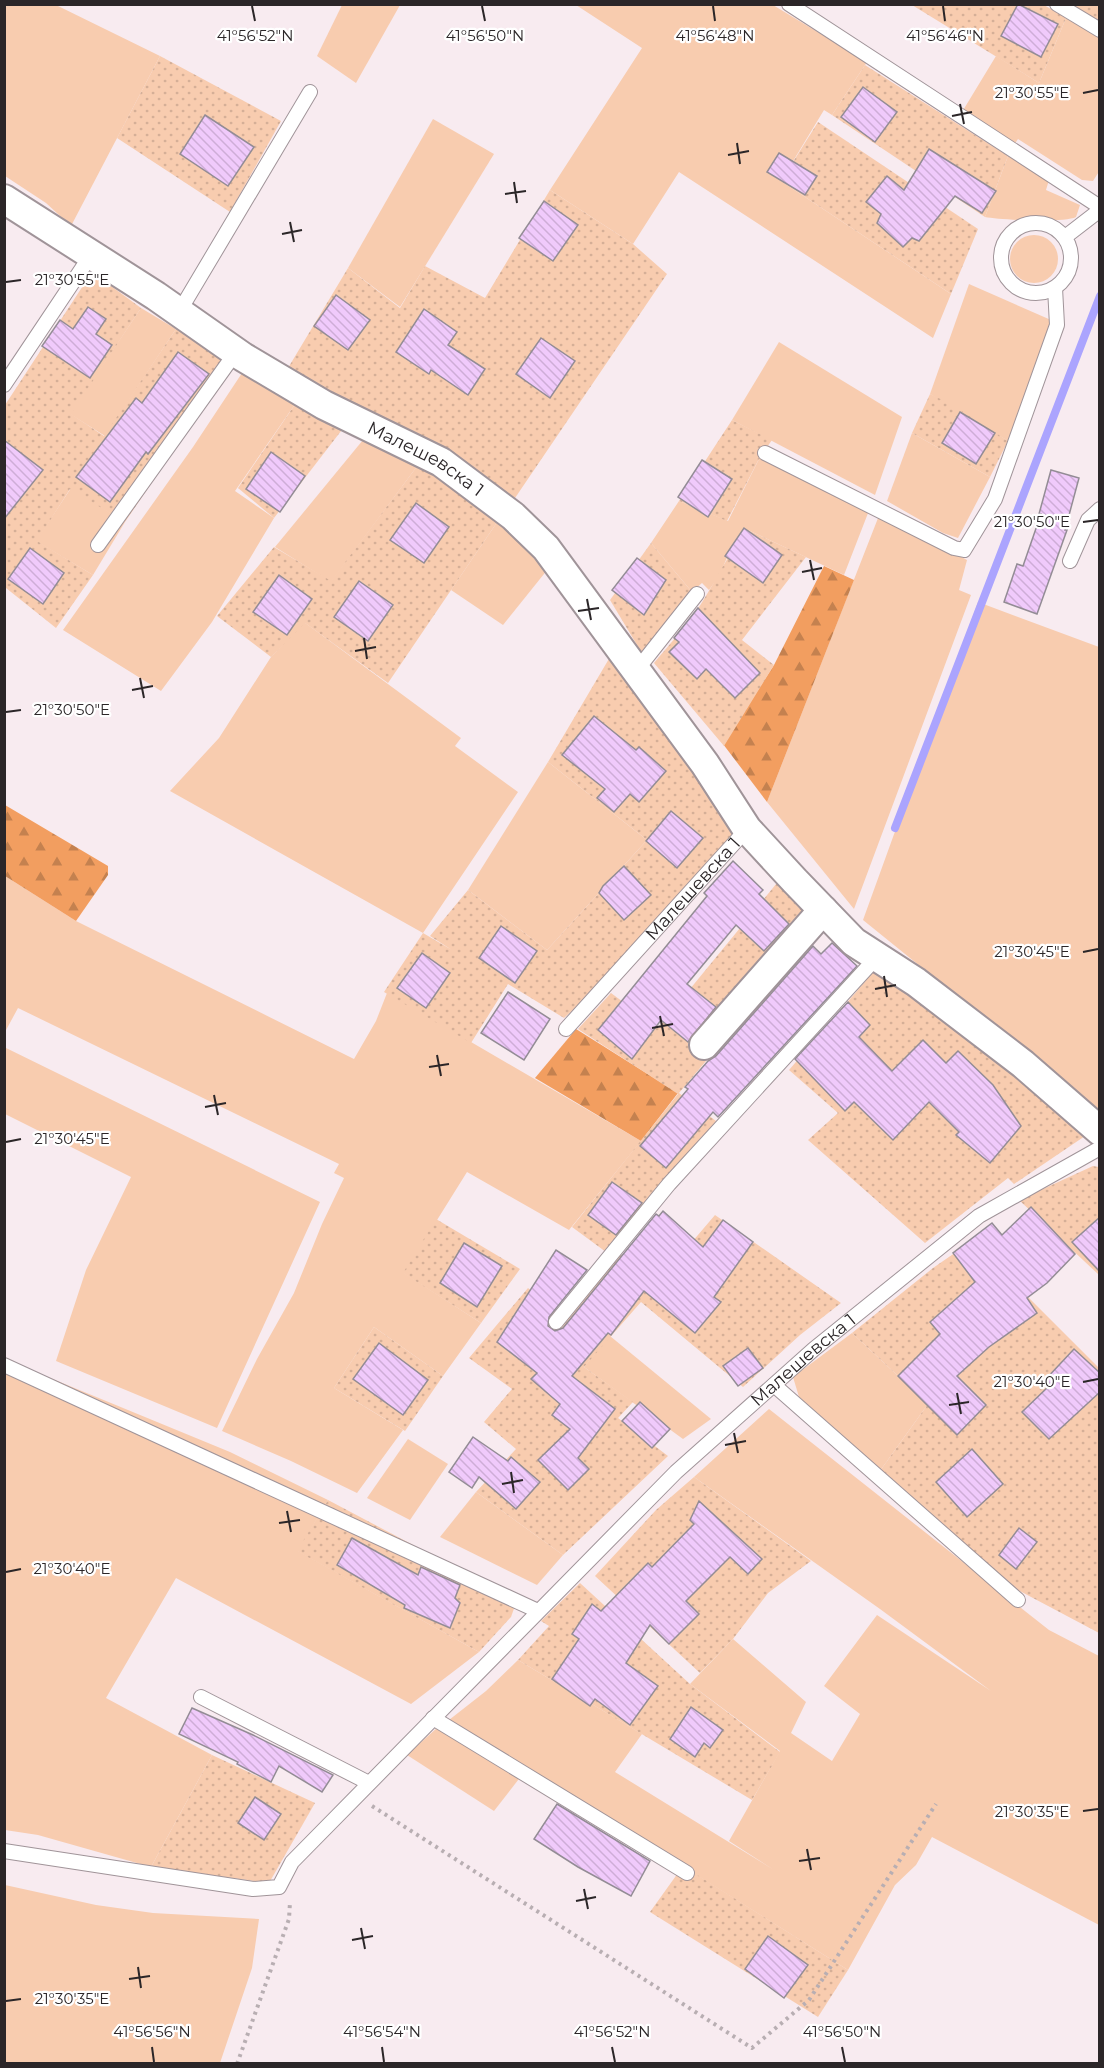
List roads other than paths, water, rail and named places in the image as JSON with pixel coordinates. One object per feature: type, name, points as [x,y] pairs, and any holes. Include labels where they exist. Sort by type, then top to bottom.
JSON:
[{"type":"street","name":"Малешевска 1","points":[[4,199],[179,312],[236,352],[324,405],[441,462],[513,516],[546,548],[705,764],[747,829],[823,910],[854,942],[916,982],[1005,1050],[1100,1131]]},
{"type":"street","points":[[704,1045],[823,910]]},
{"type":"lane","points":[[789,4],[1100,208],[1065,237]]},
{"type":"lane","points":[[1057,4],[1100,30]]},
{"type":"lane","points":[[179,312],[310,92]]},
{"type":"lane","points":[[1034,223],[1046,224],[1065,237],[1071,260],[1063,280],[1055,288],[1044,292],[1022,290],[1006,275],[1002,252],[1013,232],[1034,223]]},
{"type":"lane","points":[[4,385],[91,255]]},
{"type":"lane","points":[[765,453],[954,548],[964,550],[995,499],[1057,324],[1055,288]]},
{"type":"lane","points":[[98,545],[236,352]]},
{"type":"lane","points":[[1070,561],[1088,520],[1100,509]]},
{"type":"lane","points":[[636,671],[697,594]]},
{"type":"lane","name":"Малешевска 1","points":[[566,1029],[747,829]]},
{"type":"lane","points":[[556,1322],[669,1184],[876,958]]},
{"type":"lane","name":"Малешевска 1","points":[[4,1851],[253,1889],[279,1887],[292,1862],[676,1472],[774,1384],[970,1222],[1100,1148]]},
{"type":"lane","points":[[4,1365],[538,1611]]},
{"type":"lane","points":[[774,1384],[1018,1600]]},
{"type":"lane","points":[[201,1696],[369,1783]]},
{"type":"lane","points":[[433,1718],[687,1873]]},
{"type":"waterway","points":[[895,828],[1100,296]]}]
